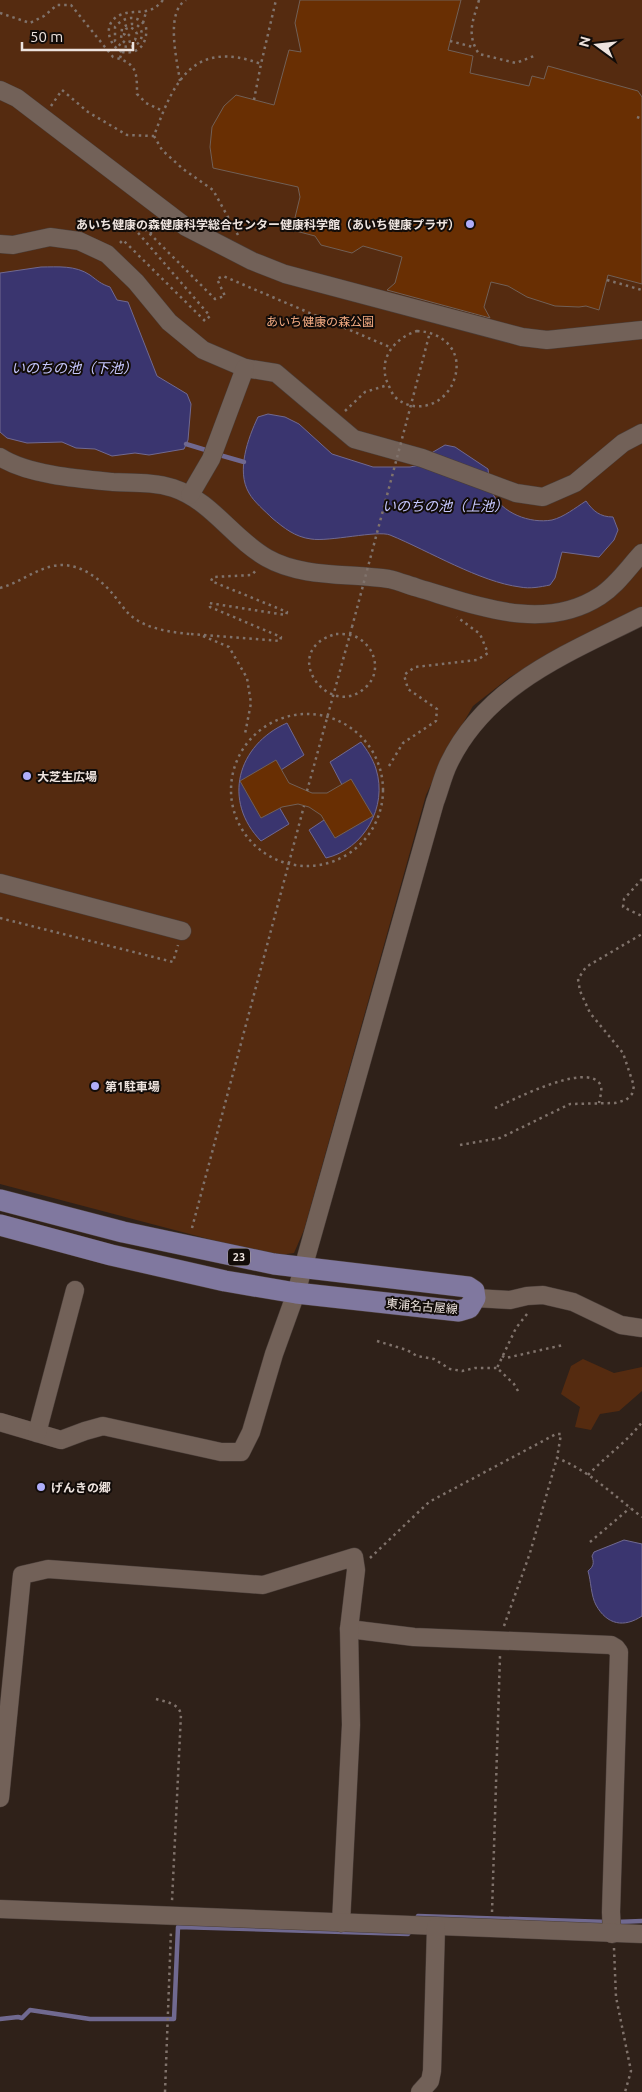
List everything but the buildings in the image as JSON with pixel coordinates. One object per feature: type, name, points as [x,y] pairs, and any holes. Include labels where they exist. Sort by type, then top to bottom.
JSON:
[{"type":"main road","name":"東浦名古屋線","points":[[0,1200],[132,1234],[274,1264],[468,1287],[474,1292],[475,1298],[469,1308],[459,1311],[296,1293],[163,1267],[0,1225]]},
{"type":"street","points":[[0,90],[17,98],[186,227],[252,261],[285,274],[522,337],[548,340],[642,330]]},
{"type":"street","points":[[0,244],[12,244],[50,237],[79,241],[107,254],[136,282],[169,322],[203,350],[245,368],[276,373],[354,439],[422,458],[516,493],[543,497],[575,483],[623,443],[642,433]]},
{"type":"street","points":[[190,495],[211,458],[245,368]]},
{"type":"street","points":[[0,457],[9,463],[31,470],[113,482],[147,482],[174,488],[190,495],[212,511],[250,546],[267,558],[291,568],[391,580],[479,606],[534,615],[566,612],[599,596],[617,582],[642,553]]},
{"type":"street","points":[[0,1422],[61,1440],[85,1430],[104,1426],[221,1452],[241,1452],[252,1432],[274,1354],[296,1293],[448,764],[463,737],[486,709],[511,688],[538,670],[642,616]]},
{"type":"street","points":[[0,883],[182,932]]},
{"type":"street","points":[[37,1433],[74,1290]]},
{"type":"street","points":[[475,1298],[510,1300],[543,1295],[573,1302],[621,1325],[642,1328]]},
{"type":"street","points":[[0,1798],[22,1575],[48,1569],[263,1586],[354,1556],[356,1570],[349,1629],[351,1725],[341,1923]]},
{"type":"street","points":[[349,1629],[414,1637],[611,1645],[616,1648],[619,1652],[611,1912],[612,1934]]},
{"type":"street","points":[[0,1909],[642,1934]]},
{"type":"street","points":[[420,2092],[430,2081],[432,2071],[436,1927]]},
{"type":"path","points":[[147,11],[143,23],[147,34],[141,48],[129,53],[122,52],[113,46],[109,39],[109,32],[112,22],[118,16],[126,13],[142,14],[147,11],[160,4],[163,0]]},
{"type":"path","points":[[180,80],[176,55],[174,16],[181,1],[186,0]]},
{"type":"path","points":[[254,100],[276,0]]},
{"type":"path","points":[[479,0],[470,30],[474,47],[479,54],[516,63],[534,56]]},
{"type":"path","points":[[0,13],[30,23],[44,16],[57,5],[71,5],[113,57],[120,58],[132,65],[137,74],[137,94],[146,103],[163,111]]},
{"type":"path","points":[[130,34],[127,37],[124,34],[126,29],[130,27],[137,34],[135,40],[125,43],[121,40],[122,28],[134,23],[140,28],[142,34],[140,41],[134,46],[121,46],[115,40],[115,27],[120,22],[130,18],[143,23]]},
{"type":"path","points":[[450,41],[474,47]]},
{"type":"path","points":[[120,58],[122,52]]},
{"type":"path","points":[[238,235],[213,190],[182,169],[162,150],[154,136],[163,111],[180,80],[200,61],[218,56],[242,57],[261,64]]},
{"type":"path","points":[[43,118],[62,90],[88,112],[127,135],[154,136]]},
{"type":"path","points":[[637,117],[642,118]]},
{"type":"path","points":[[118,245],[123,240],[205,321],[210,316],[133,227],[139,223],[215,299],[225,296],[217,279],[223,276],[392,348]]},
{"type":"path","points":[[607,280],[642,290]]},
{"type":"path","points":[[307,791],[434,314]]},
{"type":"path","points":[[417,331],[430,332],[440,336],[451,347],[455,356],[456,375],[446,394],[432,405],[423,406],[411,405],[394,397],[384,371],[385,361],[392,348],[409,334],[417,331]]},
{"type":"path","points":[[333,422],[365,392],[388,385]]},
{"type":"path","points":[[191,634],[280,641],[281,637],[210,607],[209,603],[286,615],[287,612],[212,581],[213,577],[252,575],[267,558]]},
{"type":"path","points":[[0,588],[19,582],[53,566],[72,566],[95,576],[130,615],[144,623],[162,630],[203,636],[229,648],[237,658],[247,678],[251,703],[245,734]]},
{"type":"path","points":[[389,766],[404,743],[436,721],[436,709],[408,688],[404,675],[415,667],[477,660],[488,653],[480,634],[456,617]]},
{"type":"path","points":[[336,634],[359,638],[373,653],[376,673],[363,691],[346,696],[333,695],[314,681],[309,668],[310,658],[315,646],[325,637],[336,634]]},
{"type":"path","points":[[309,712],[328,716],[344,723],[364,739],[374,753],[379,765],[383,786],[381,804],[375,824],[364,843],[334,864],[315,866],[289,863],[268,856],[257,848],[240,828],[232,806],[233,777],[246,744],[279,718],[309,712]]},
{"type":"path","points":[[190,1234],[304,806]]},
{"type":"path","points":[[642,878],[624,898],[623,907],[642,916]]},
{"type":"path","points":[[0,918],[173,962],[182,932]]},
{"type":"path","points":[[460,1145],[500,1138],[570,1104],[615,1103],[626,1100],[632,1094],[634,1086],[623,1053],[586,1007],[578,979],[586,967],[642,934]]},
{"type":"path","points":[[496,1108],[551,1084],[586,1077],[595,1079],[602,1088],[599,1103]]},
{"type":"path","points":[[496,1368],[521,1320],[533,1311]]},
{"type":"path","points":[[377,1341],[408,1350],[418,1356],[434,1359],[450,1369],[462,1371],[475,1368],[496,1368],[514,1384],[518,1391]]},
{"type":"path","points":[[502,1356],[506,1358],[563,1345]]},
{"type":"path","points":[[588,1474],[634,1433],[642,1422]]},
{"type":"path","points":[[356,1570],[429,1502],[556,1434],[561,1434],[557,1458]]},
{"type":"path","points":[[590,1542],[630,1508]]},
{"type":"path","points":[[156,1699],[175,1705],[180,1709],[181,1714],[165,2092]]},
{"type":"path","points":[[612,1934],[616,1997],[630,2071],[625,2092]]},
{"type":"green space","name":"あいち健康の森公園","points":[[0,0],[642,0],[642,607],[510,677],[473,706],[446,753],[426,795],[304,1230],[294,1253],[273,1256],[0,1184]]},
{"type":"green space","points":[[583,1359],[614,1373],[642,1367],[642,1391],[619,1411],[600,1414],[591,1430],[575,1427],[580,1407],[561,1394],[571,1366]]},
{"type":"water","name":"いのちの池（下池）","points":[[41,267],[66,267],[84,272],[110,287],[117,300],[128,302],[157,376],[187,394],[191,404],[188,440],[184,449],[149,455],[135,453],[112,456],[95,449],[76,448],[62,442],[27,443],[7,438],[0,432],[0,273]]},
{"type":"water","name":"いのちの池（上池）","points":[[268,414],[285,417],[299,424],[332,454],[373,467],[410,467],[420,465],[428,455],[445,445],[455,447],[488,469],[492,492],[502,506],[509,511],[535,520],[552,520],[565,515],[586,501],[597,513],[613,517],[618,530],[614,540],[599,557],[562,552],[555,578],[550,585],[531,588],[505,584],[472,573],[390,535],[375,534],[329,539],[311,539],[300,536],[285,529],[272,518],[254,500],[245,484],[243,465],[247,444],[258,417]]},
{"type":"water","points":[[287,723],[304,755],[264,781],[289,824],[261,841],[249,825],[242,809],[239,792],[241,775],[247,759],[256,745],[270,733]]},
{"type":"water","points":[[361,742],[370,755],[376,769],[379,783],[379,798],[370,824],[362,836],[352,846],[326,858],[309,830],[351,802],[330,762]]},
{"type":"water","points":[[624,1540],[642,1544],[642,1616],[622,1623],[605,1617],[600,1612],[593,1597],[588,1571],[593,1564],[592,1556],[594,1552]]},
{"type":"waterway","points":[[186,444],[209,451]]},
{"type":"waterway","points":[[216,454],[244,462]]},
{"type":"waterway","points":[[416,1920],[418,1916],[608,1922]]},
{"type":"waterway","points":[[616,1922],[642,1921]]},
{"type":"waterway","points":[[0,2019],[22,2018],[30,2010],[90,2019],[174,2019],[178,1927],[408,1934],[411,1929]]},
{"type":"place","name":"あいち健康の森健康科学総合センター健康科学館（あいち健康プラザ）","points":[[470,224]]},
{"type":"place","name":"大芝生広場","points":[[27,776]]},
{"type":"place","name":"第1駐車場","points":[[95,1086]]},
{"type":"place","name":"げんきの郷","points":[[41,1487]]}]
